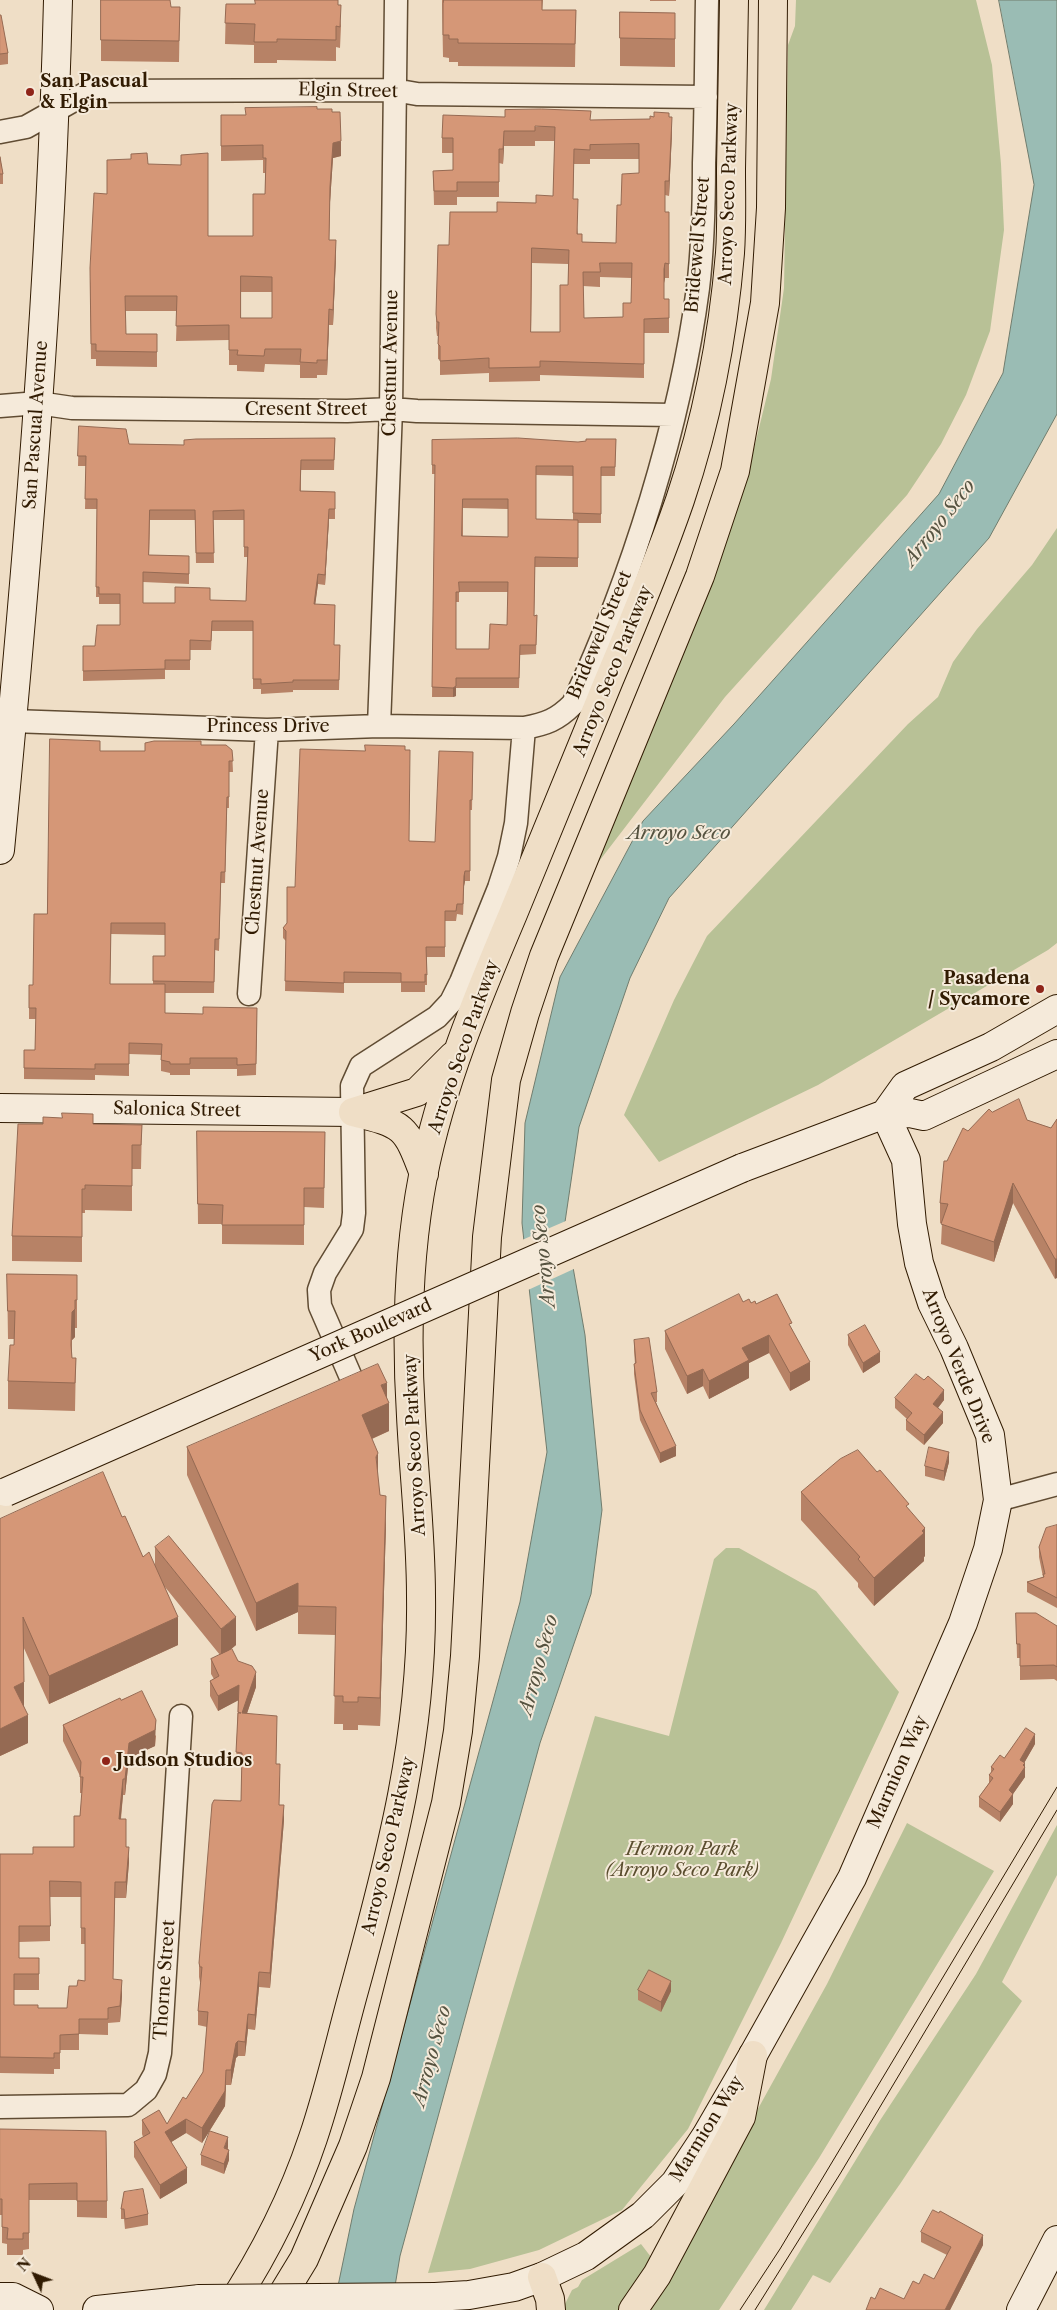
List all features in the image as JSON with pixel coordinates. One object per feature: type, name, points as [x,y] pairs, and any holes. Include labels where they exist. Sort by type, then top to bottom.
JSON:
[{"type":"highway","name":"Arroyo Seco Parkway","points":[[228,2310],[266,2248],[293,2190],[313,2138],[388,1866],[410,1759],[419,1679],[421,1601],[419,1521],[411,1413],[410,1288],[416,1223],[424,1174],[437,1115],[459,1049],[493,960],[645,594],[680,499],[708,402],[721,330],[730,248],[734,0]]},
{"type":"highway","points":[[273,2310],[304,2259],[353,2146],[376,2078],[446,1803],[458,1731],[465,1656],[487,1237],[506,1080],[544,956],[700,576],[735,471],[765,303],[771,208],[774,0]]},
{"type":"highway","points":[[353,1112],[417,1092],[459,1049]]},
{"type":"highway","points":[[353,1112],[382,1118],[398,1126],[412,1142],[424,1174]]},
{"type":"highway","points":[[633,2310],[658,2275],[741,2117],[753,2055]]},
{"type":"highway","points":[[542,2276],[550,2300],[551,2310]]},
{"type":"main road","name":"San Pascual Avenue","points":[[0,850],[38,403],[56,110],[58,0]]},
{"type":"main road","points":[[885,1114],[905,1086],[991,1047],[1057,1009]]},
{"type":"main road","name":"York Boulevard","points":[[3,1493],[742,1168],[885,1114],[910,1113],[924,1116],[1057,1054]]},
{"type":"main road","name":"Salonica Street","points":[[0,1108],[353,1112]]},
{"type":"main road","name":"Arroyo Verde Drive","points":[[885,1114],[906,1160],[912,1224],[919,1264],[932,1303],[954,1348],[990,1435],[998,1500],[988,1549],[963,1624],[942,1674]]},
{"type":"main road","name":"Marmion Way","points":[[97,2310],[200,2299],[435,2298],[469,2295],[514,2287],[542,2276],[586,2256],[619,2234],[643,2215],[675,2183],[706,2136],[753,2055],[852,1878],[942,1674]]},
{"type":"main road","points":[[1021,2310],[1057,2240]]},
{"type":"main road","points":[[0,2297],[13,2298],[39,2310]]},
{"type":"street","name":"Chestnut Avenue","points":[[378,726],[391,409],[396,0]]},
{"type":"street","name":"Bridewell Street","points":[[524,728],[545,724],[561,716],[573,704],[632,559],[673,415],[687,354],[698,287],[702,232],[707,0]]},
{"type":"street","name":"Elgin Street","points":[[0,132],[26,127],[90,91],[394,90],[417,94],[706,97]]},
{"type":"street","name":"Cresent Street","points":[[0,406],[38,403],[72,408],[337,411],[391,409],[673,415]]},
{"type":"street","name":"Princess Drive","points":[[12,721],[267,730],[378,726],[524,728]]},
{"type":"street","points":[[353,1382],[320,1306],[319,1290],[325,1273],[352,1230],[354,1213],[352,1086],[361,1066],[437,1017],[451,1002],[499,888],[509,857],[516,824],[524,728]]},
{"type":"street","name":"Chestnut Avenue","points":[[249,994],[267,730]]},
{"type":"street","points":[[998,1500],[1057,1484]]},
{"type":"street","name":"Thorne Street","points":[[0,2107],[128,2104],[146,2090],[155,2074],[160,2053],[181,1716]]},
{"type":"green space","points":[[796,0],[976,0],[992,65],[1001,164],[1004,230],[990,331],[966,395],[941,444],[907,495],[725,697],[587,877],[747,477],[771,379],[784,288],[788,45],[795,26]]},
{"type":"green space","points":[[1057,528],[1057,943],[818,1085],[659,1162],[624,1115],[674,1000],[707,936],[908,724],[938,697],[953,662],[977,629],[1032,565]]},
{"type":"green space","name":"Hermon Park (Arroyo Seco Park)","points":[[726,1548],[739,1548],[816,1591],[899,1692],[781,1943],[688,2129],[622,2210],[539,2250],[470,2269],[428,2273],[595,1716],[669,1736],[714,1559]]},
{"type":"green space","points":[[907,1823],[994,1871],[819,2158],[719,2310],[651,2310],[668,2282],[749,2125],[827,1984]]},
{"type":"green space","points":[[1057,1825],[1057,1875],[1002,1982],[1022,2001],[900,2184],[830,2283],[813,2275],[791,2310],[764,2310],[879,2122],[976,1974]]},
{"type":"green space","points":[[641,2244],[651,2257],[629,2300],[621,2310],[562,2310],[572,2290],[578,2287],[582,2280]]},
{"type":"water","name":"Arroyo Seco","points":[[999,0],[1057,0],[1057,414],[989,538],[669,898],[630,978],[579,1127],[565,1222],[585,1335],[602,1510],[591,1594],[540,1743],[400,2256],[391,2310],[333,2310],[354,2209],[520,1602],[547,1452],[522,1223],[525,1123],[560,977],[643,821],[734,724],[939,494],[1003,373],[1034,185]]},
{"type":"pier","points":[[568,1220],[576,1268],[528,1290],[522,1240]]},
{"type":"building","points":[[101,0],[170,0],[171,7],[180,7],[179,41],[101,40]]},
{"type":"building","points":[[255,0],[338,0],[338,5],[341,5],[340,27],[336,26],[336,40],[277,39],[277,42],[254,42],[255,24],[225,23],[226,4],[255,4]]},
{"type":"building","points":[[444,0],[542,0],[542,10],[576,10],[575,44],[458,43],[458,39],[449,39],[449,35],[443,35]]},
{"type":"building","points":[[620,12],[675,13],[675,39],[620,38]]},
{"type":"building","points":[[0,15],[8,53],[0,54]]},
{"type":"building","points":[[317,107],[317,109],[332,109],[332,112],[340,112],[341,141],[333,143],[330,187],[329,240],[336,240],[333,310],[329,309],[327,360],[317,360],[317,363],[300,362],[301,349],[265,349],[264,356],[237,355],[238,350],[229,350],[229,325],[176,326],[177,296],[125,296],[126,334],[157,334],[157,352],[96,351],[96,344],[91,344],[90,268],[94,193],[107,194],[107,160],[131,159],[131,154],[147,153],[148,164],[181,165],[181,155],[208,153],[208,236],[253,236],[253,194],[265,194],[266,158],[263,158],[263,145],[221,146],[221,115],[246,115],[245,108]],"holes":[[[241,276],[272,277],[272,318],[241,318]]]},
{"type":"building","points":[[505,110],[591,111],[590,120],[650,119],[650,116],[654,117],[654,112],[669,113],[669,117],[672,117],[669,181],[665,181],[665,212],[669,212],[669,264],[665,263],[664,269],[664,299],[669,299],[669,318],[644,319],[644,364],[540,361],[540,367],[489,368],[489,358],[440,361],[440,346],[438,344],[439,322],[437,322],[436,314],[438,245],[449,245],[450,212],[497,212],[497,202],[536,203],[536,195],[553,196],[555,127],[535,126],[535,131],[504,131],[503,149],[499,149],[499,182],[457,182],[457,191],[434,191],[433,171],[453,170],[453,138],[442,138],[443,115],[505,117]],"holes":[[[639,144],[639,173],[622,174],[621,205],[617,205],[616,243],[582,242],[582,234],[577,234],[578,199],[573,199],[574,149],[590,150],[590,145]],[[532,248],[569,250],[568,285],[560,285],[560,332],[531,332]],[[600,263],[632,263],[631,303],[623,303],[623,317],[584,318],[583,272],[600,272]]]},
{"type":"building","points":[[0,157],[3,174],[0,174]]},
{"type":"building","points":[[79,426],[126,429],[129,444],[184,445],[184,440],[196,439],[335,438],[334,460],[301,460],[300,491],[335,492],[335,509],[329,509],[325,575],[318,574],[314,604],[335,605],[334,645],[340,645],[339,680],[293,680],[293,682],[261,684],[261,679],[253,679],[253,621],[212,621],[211,641],[190,640],[190,660],[165,660],[165,669],[83,671],[83,646],[95,646],[97,625],[120,625],[120,594],[99,594],[99,587],[96,587],[97,499],[85,499],[86,456],[78,456]],"holes":[[[150,510],[195,510],[196,553],[214,553],[213,511],[244,510],[244,547],[248,547],[246,601],[210,600],[210,588],[175,587],[175,603],[143,603],[143,572],[189,574],[189,556],[149,555]]]},
{"type":"building","points":[[518,438],[578,442],[586,441],[586,439],[616,439],[615,467],[601,467],[601,514],[573,513],[573,466],[536,466],[536,519],[578,520],[578,558],[535,557],[534,616],[537,615],[536,645],[520,645],[519,678],[456,678],[456,686],[453,688],[432,687],[435,465],[432,465],[432,440]],"holes":[[[463,499],[508,499],[508,537],[462,536]],[[459,582],[508,582],[507,625],[490,624],[489,649],[456,649],[456,592],[459,592]]]},
{"type":"building","points":[[50,739],[100,741],[100,751],[145,751],[145,743],[154,741],[201,741],[201,745],[226,745],[232,750],[233,761],[229,761],[225,872],[221,872],[219,939],[215,939],[214,982],[153,981],[153,956],[165,956],[165,923],[111,923],[110,984],[165,984],[165,1013],[203,1014],[203,1007],[257,1008],[256,1064],[237,1065],[237,1058],[190,1058],[190,1064],[170,1064],[170,1062],[161,1060],[162,1044],[129,1043],[129,1064],[95,1064],[95,1069],[24,1068],[24,1050],[35,1050],[36,1008],[29,1008],[29,985],[33,985],[34,914],[47,914]]},
{"type":"building","points":[[365,745],[405,746],[405,750],[410,750],[409,841],[435,842],[439,751],[473,752],[472,800],[470,800],[470,871],[465,871],[463,904],[457,904],[456,911],[445,911],[445,947],[426,947],[427,975],[425,974],[425,982],[401,982],[401,973],[344,972],[344,983],[285,981],[286,931],[283,928],[287,923],[287,887],[295,887],[300,749],[365,751]]},
{"type":"building","points":[[1019,1099],[1027,1120],[1051,1128],[1057,1119],[1057,1259],[1055,1259],[1013,1183],[994,1242],[941,1224],[948,1204],[940,1203],[944,1161],[947,1161],[963,1128],[968,1131],[989,1109],[992,1112]]},
{"type":"building","points":[[62,1113],[93,1114],[93,1124],[142,1125],[141,1145],[132,1145],[132,1186],[85,1185],[85,1189],[82,1189],[82,1237],[12,1236],[18,1124],[43,1124],[43,1117],[62,1118]]},
{"type":"building","points":[[197,1131],[325,1132],[324,1188],[304,1188],[304,1225],[222,1225],[223,1205],[198,1204]]},
{"type":"building","points":[[7,1274],[77,1275],[77,1300],[75,1300],[75,1309],[72,1312],[71,1345],[72,1358],[76,1358],[75,1383],[8,1381],[10,1345],[14,1345],[15,1311],[8,1311]]},
{"type":"building","points":[[739,1294],[743,1302],[749,1299],[751,1303],[755,1301],[756,1304],[777,1294],[792,1323],[789,1324],[810,1362],[790,1373],[769,1335],[742,1348],[749,1360],[709,1381],[703,1369],[687,1376],[665,1331]]},
{"type":"building","points":[[865,1325],[880,1352],[863,1363],[848,1335]]},
{"type":"building","points":[[649,1338],[657,1392],[651,1393],[676,1446],[660,1453],[640,1410],[634,1364],[636,1363],[634,1340]]},
{"type":"building","points":[[378,1364],[387,1383],[381,1385],[389,1403],[362,1415],[378,1453],[376,1457],[380,1495],[386,1496],[380,1698],[358,1697],[358,1702],[343,1702],[343,1696],[334,1696],[336,1607],[298,1606],[298,1583],[256,1603],[187,1447]]},
{"type":"building","points":[[916,1374],[924,1380],[928,1376],[944,1390],[933,1404],[943,1412],[924,1435],[906,1420],[912,1413],[895,1398]]},
{"type":"building","points":[[929,1447],[949,1452],[944,1471],[925,1466]]},
{"type":"building","points":[[858,1450],[877,1472],[880,1470],[909,1504],[906,1506],[925,1528],[922,1531],[924,1533],[874,1578],[858,1559],[860,1557],[801,1492],[840,1459]]},
{"type":"building","points":[[103,1472],[122,1517],[125,1516],[143,1557],[149,1552],[178,1617],[49,1676],[23,1617],[24,1682],[14,1687],[28,1715],[0,1729],[0,1519]]},
{"type":"building","points":[[1057,1525],[1057,1598],[1027,1582],[1044,1577],[1039,1547],[1046,1528]]},
{"type":"building","points":[[169,1536],[236,1617],[221,1629],[155,1547]]},
{"type":"building","points":[[1016,1613],[1036,1613],[1057,1626],[1057,1667],[1054,1665],[1020,1666],[1020,1644],[1017,1644]]},
{"type":"building","points":[[232,1649],[238,1661],[252,1666],[256,1672],[242,1713],[277,1716],[276,1764],[280,1764],[279,1805],[284,1805],[270,1973],[259,1972],[255,2015],[248,2014],[245,2042],[238,2041],[236,2043],[231,2070],[226,2070],[225,2091],[202,2128],[186,2119],[165,2132],[187,2168],[160,2185],[134,2142],[150,2133],[142,2120],[159,2110],[167,2124],[183,2097],[186,2099],[203,2072],[208,2012],[198,2011],[202,1967],[200,1967],[199,1963],[212,1804],[214,1800],[241,1801],[242,1753],[236,1752],[238,1713],[241,1713],[238,1712],[239,1685],[218,1696],[210,1681],[219,1676],[211,1659]]},
{"type":"building","points":[[142,1691],[156,1720],[155,1730],[129,1743],[125,1779],[123,1779],[119,1819],[126,1819],[126,1847],[129,1847],[126,1882],[115,1882],[113,1979],[122,1980],[120,2006],[108,2008],[108,2019],[79,2019],[79,2034],[60,2035],[60,2053],[54,2053],[54,2058],[0,2057],[0,1854],[33,1854],[33,1847],[74,1847],[74,1816],[80,1816],[83,1777],[80,1777],[81,1762],[63,1725],[120,1698],[121,1700]],"holes":[[[50,1881],[81,1882],[81,1928],[85,1928],[85,1981],[78,1980],[77,1986],[69,1986],[67,2008],[38,2008],[38,2005],[14,2005],[14,1974],[39,1974],[39,1958],[19,1958],[19,1926],[50,1926]]]},
{"type":"building","points":[[1026,1728],[1035,1734],[1020,1760],[1025,1763],[1023,1765],[1025,1767],[1009,1790],[1013,1794],[1000,1812],[979,1797],[993,1778],[989,1775],[994,1769],[991,1767],[1000,1755],[1004,1758]]},
{"type":"building","points":[[649,1970],[671,1981],[661,2002],[638,1990]]},
{"type":"building","points":[[0,2129],[106,2131],[107,2201],[77,2201],[77,2183],[29,2184],[29,2233],[23,2233],[23,2239],[7,2239],[8,2228],[2,2227],[2,2199],[0,2199]]},
{"type":"building","points":[[210,2131],[228,2137],[224,2148],[229,2150],[224,2164],[201,2155]]},
{"type":"building","points":[[143,2189],[148,2214],[125,2219],[124,2209],[121,2209],[124,2192]]},
{"type":"building","points":[[933,2210],[939,2213],[940,2211],[983,2235],[945,2310],[866,2310],[871,2297],[875,2299],[880,2288],[904,2299],[913,2281],[919,2284],[924,2274],[934,2279],[951,2247],[921,2232]]},
{"type":"tram line","points":[[740,2310],[780,2249],[1057,1787]]},
{"type":"tram line","points":[[755,2310],[840,2174],[1057,1810]]},
{"type":"place","name":"San Pascual & Elgin","points":[[30,92]]},
{"type":"place","name":"Pasadena / Sycamore","points":[[1040,989]]},
{"type":"place","name":"Judson Studios","points":[[106,1761]]}]
